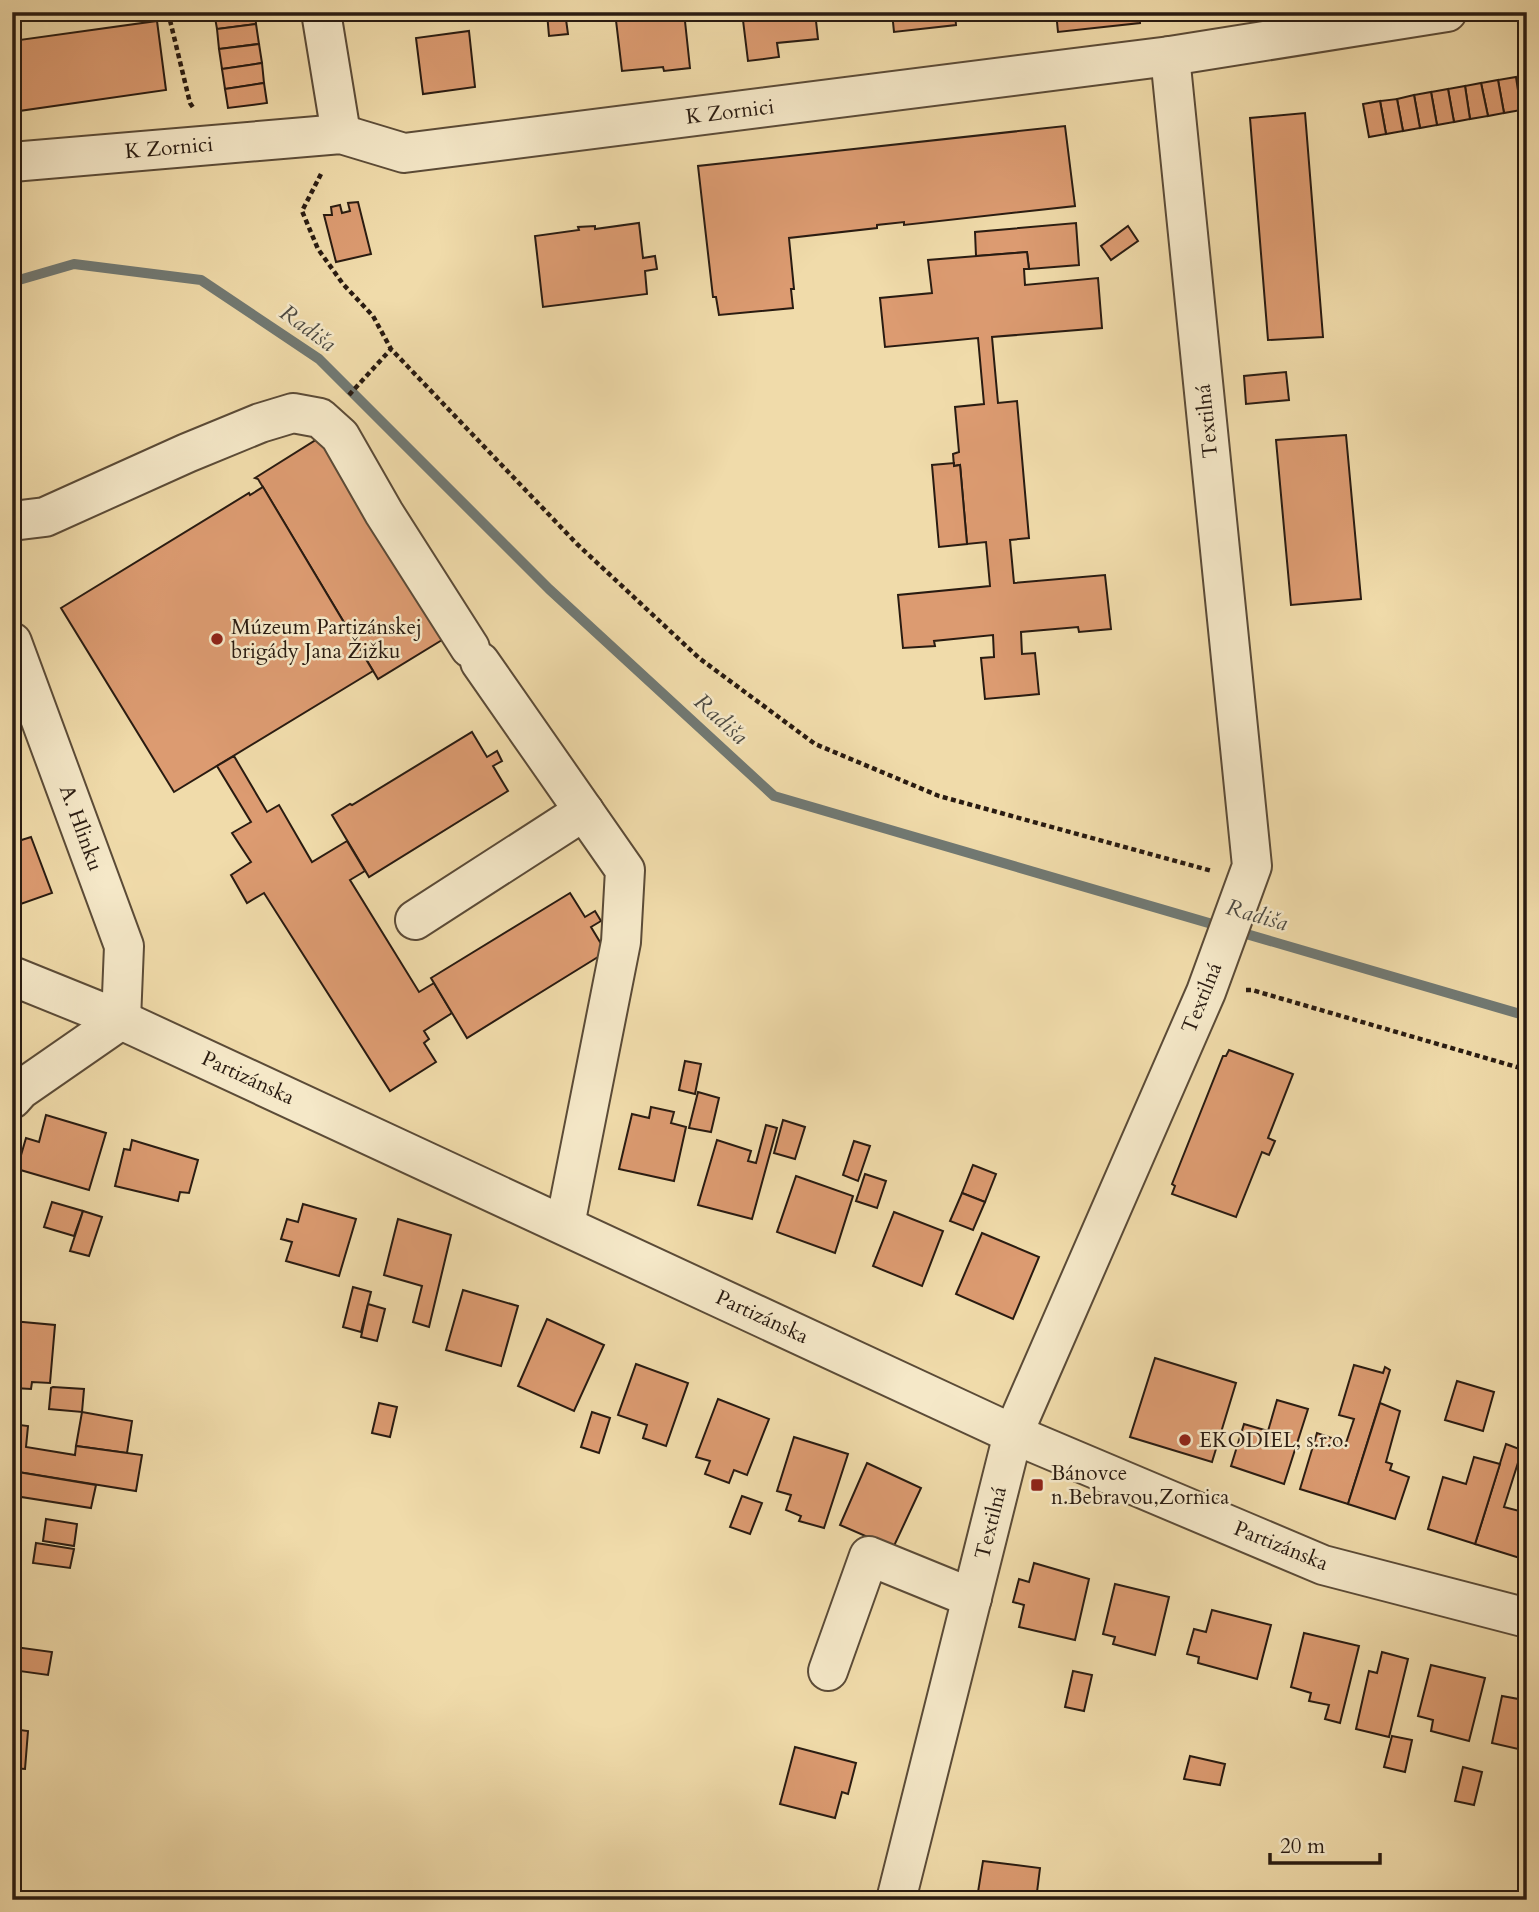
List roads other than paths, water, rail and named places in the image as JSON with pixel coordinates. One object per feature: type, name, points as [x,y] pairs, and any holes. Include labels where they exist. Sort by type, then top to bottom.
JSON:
[{"type":"street","points":[[321,12],[341,134]]},
{"type":"street","name":"K Zornici","points":[[12,162],[341,134],[404,153],[1170,55],[1447,12]]},
{"type":"street","name":"Textilná","points":[[895,1900],[1013,1434],[1206,992],[1250,873],[1170,55]]},
{"type":"street","points":[[12,521],[45,517],[187,453],[293,413],[320,418],[340,436],[384,513],[475,655],[625,870],[621,942],[565,1225]]},
{"type":"street","name":"A. Hlinku","points":[[12,642],[124,946],[121,1020]]},
{"type":"street","points":[[415,920],[584,811]]},
{"type":"street","name":"Partizánska","points":[[12,976],[121,1020],[1013,1434],[1323,1565],[1527,1618]]},
{"type":"street","points":[[12,1099],[20,1090],[121,1020]]},
{"type":"street","points":[[828,1671],[869,1556],[972,1598]]},
{"type":"waterway","name":"Radiša","points":[[12,282],[74,264],[201,280],[319,359],[549,589],[774,796],[1527,1016]]},
{"type":"place","name":"Múzeum Partizánskej brigády Jana Žižku","points":[[217,639]]},
{"type":"place","name":"EKODIEL, s.r.o.","points":[[1185,1440]]},
{"type":"place","name":"Bánovce n.Bebravou,Zornica","points":[[1037,1485]]}]
